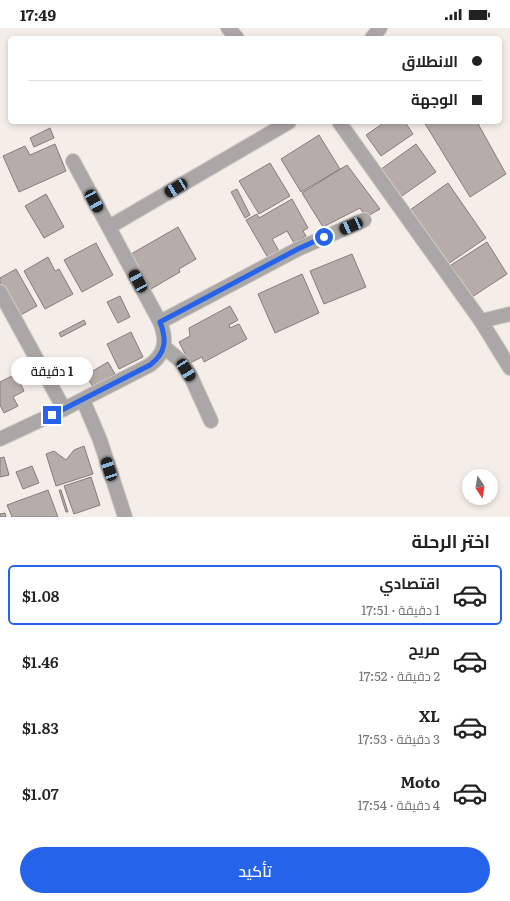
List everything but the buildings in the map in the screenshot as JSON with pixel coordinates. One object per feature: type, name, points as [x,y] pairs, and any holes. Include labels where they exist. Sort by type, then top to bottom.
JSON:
[{"type":"street","points":[[228,28],[235,36]]},
{"type":"street","points":[[374,36],[380,28]]},
{"type":"street","points":[[109,227],[283,124]]},
{"type":"street","points":[[340,124],[482,321],[510,368]]},
{"type":"street","points":[[0,439],[83,400],[150,365],[156,360],[164,347],[163,331],[160,322],[73,161]]},
{"type":"street","points":[[160,322],[298,249],[364,220]]},
{"type":"street","points":[[0,292],[64,409]]},
{"type":"street","points":[[482,321],[510,314]]},
{"type":"street","points":[[164,347],[182,362],[191,377],[210,422]]},
{"type":"street","points":[[83,400],[100,440],[125,517]]},
{"type":"route","points":[[52,415],[150,365],[156,360],[164,347],[163,331],[160,322],[298,249],[324,237]]}]
